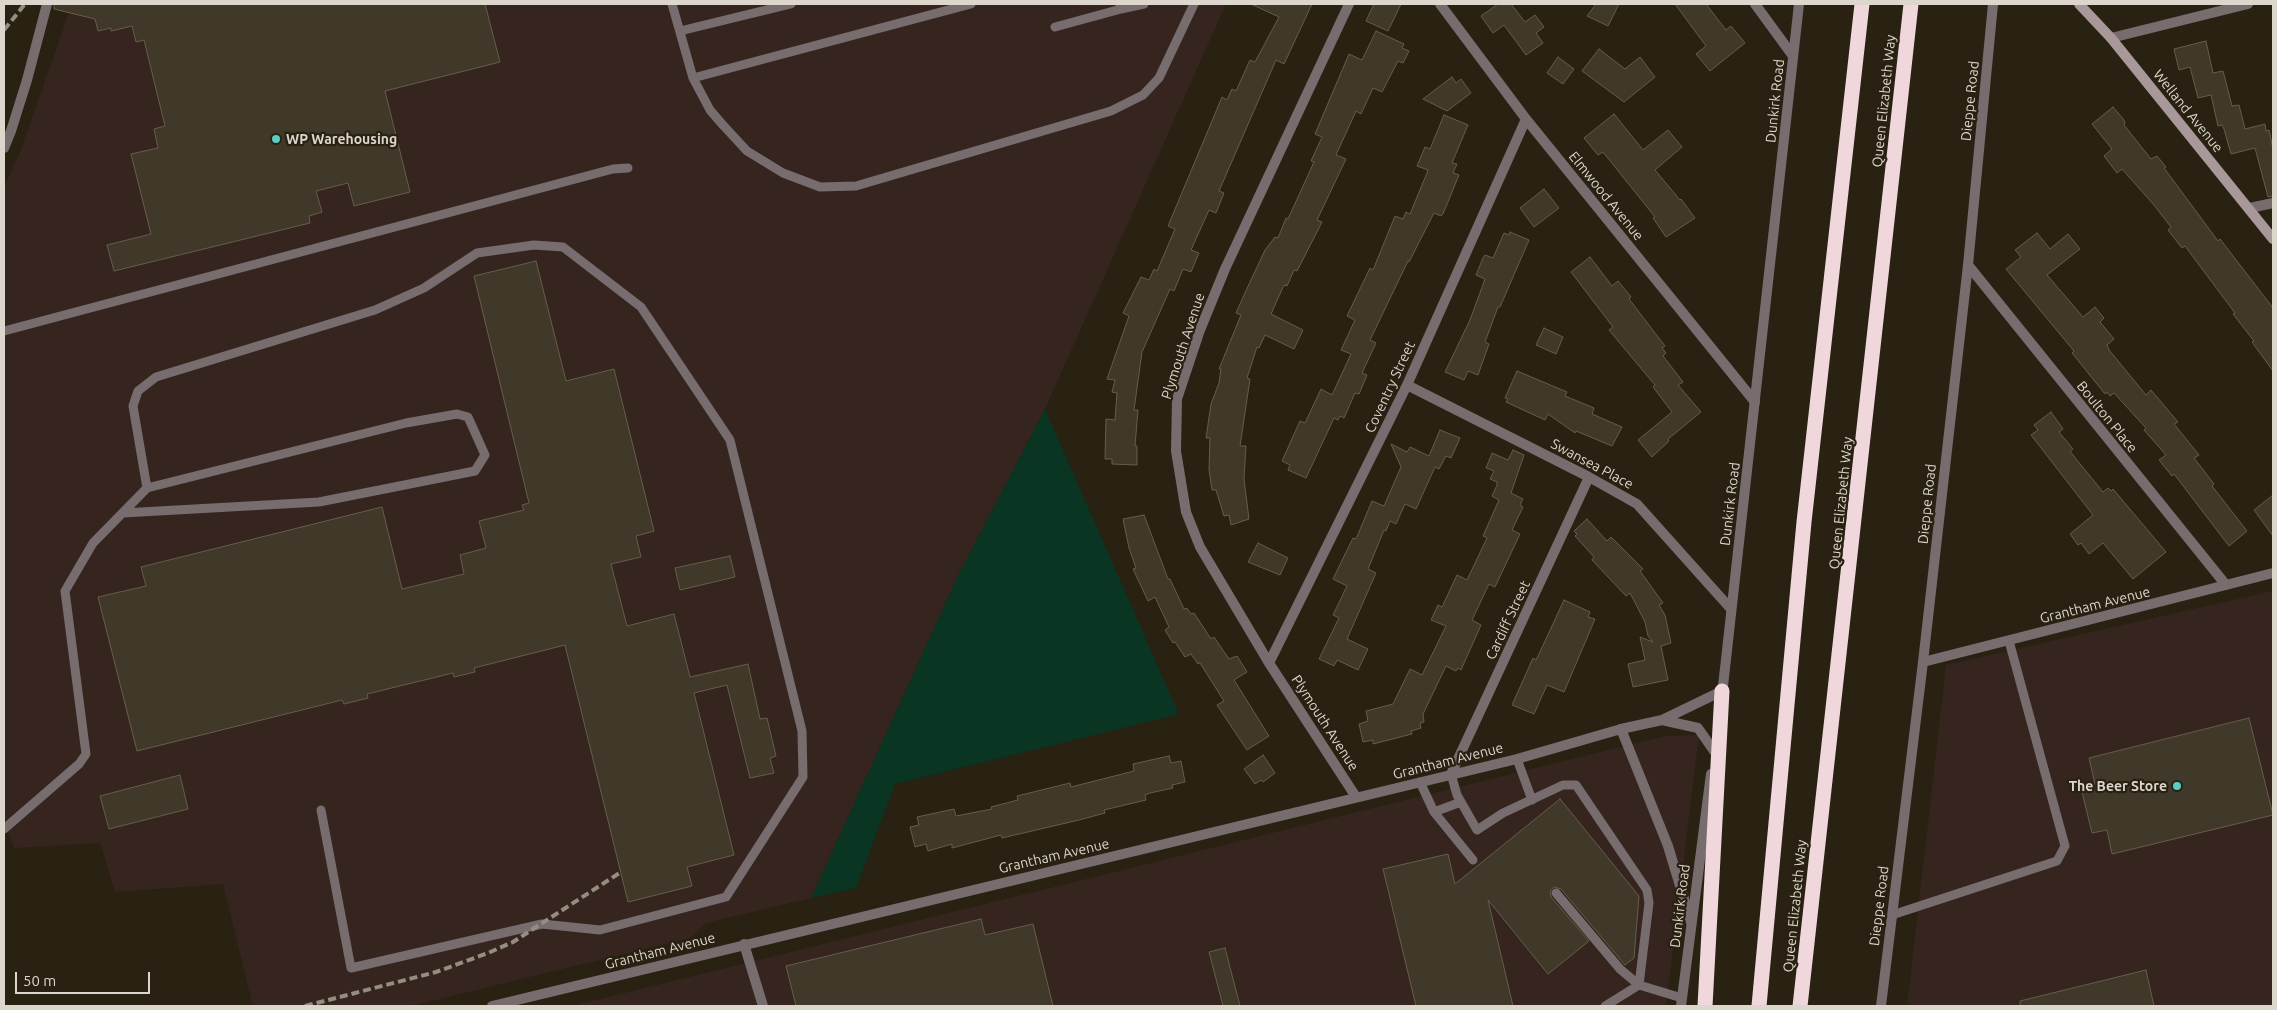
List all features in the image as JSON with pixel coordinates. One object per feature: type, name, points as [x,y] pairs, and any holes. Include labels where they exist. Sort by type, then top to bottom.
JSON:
[{"type":"highway","name":"Queen Elizabeth Way","points":[[1759,1006],[1804,522],[1862,4]]},
{"type":"highway","name":"Queen Elizabeth Way","points":[[1800,1006],[1911,4]]},
{"type":"highway","points":[[1706,1006],[1722,691]]},
{"type":"highway","points":[[1714,752],[1718,769]]},
{"type":"main road","name":"Welland Avenue","points":[[2079,4],[2111,38],[2250,208],[2273,239]]},
{"type":"street","points":[[4,148],[27,80],[47,4]]},
{"type":"street","name":"Plymouth Avenue","points":[[1349,4],[1225,269],[1200,330],[1177,399],[1176,451],[1186,512],[1200,547],[1269,663],[1356,797]]},
{"type":"street","name":"Elmwood Avenue","points":[[1440,4],[1526,119],[1755,402]]},
{"type":"street","points":[[1755,4],[1793,56]]},
{"type":"street","name":"Dunkirk Road","points":[[1681,1002],[1722,691],[1799,4]]},
{"type":"street","name":"Dieppe Road","points":[[1881,1006],[1923,662],[1968,265],[1993,4]]},
{"type":"street","points":[[2111,38],[2248,4]]},
{"type":"street","name":"Coventry Street","points":[[1269,663],[1407,385],[1526,119]]},
{"type":"street","points":[[2250,208],[2273,203]]},
{"type":"street","name":"Boulton Place","points":[[1968,265],[2226,586]]},
{"type":"street","name":"Swansea Place","points":[[1407,385],[1589,477],[1637,504],[1731,609]]},
{"type":"street","name":"Cardiff Street","points":[[1451,774],[1589,477]]},
{"type":"street","name":"Grantham Avenue","points":[[1923,662],[2273,573]]},
{"type":"street","name":"Grantham Avenue","points":[[492,1006],[1517,759],[1621,729],[1662,720],[1722,691]]},
{"type":"street","name":"Grantham Avenue","points":[[1662,720],[1698,728],[1714,752]]},
{"type":"street","points":[[1621,729],[1668,846],[1691,922]]},
{"type":"street","points":[[744,944],[763,1006]]},
{"type":"lane","points":[[672,4],[693,78],[710,110],[747,151],[783,173],[820,186],[856,186],[1111,111],[1143,95],[1159,78],[1194,4]]},
{"type":"lane","points":[[680,31],[791,4]]},
{"type":"lane","points":[[693,78],[971,4]]},
{"type":"lane","points":[[1055,26],[1121,6],[1144,4]]},
{"type":"lane","points":[[4,331],[613,169],[628,168]]},
{"type":"lane","points":[[147,488],[133,406],[138,391],[156,376],[375,310],[424,288],[477,253],[534,245],[563,247],[641,306],[730,440],[802,732],[803,777],[726,897],[600,930],[542,924],[352,968],[321,810]]},
{"type":"lane","points":[[4,829],[79,764],[86,754],[65,591],[93,543],[147,488],[406,423],[457,414],[468,417],[485,455],[475,471],[319,502],[123,513]]},
{"type":"lane","points":[[1892,915],[2056,861],[2064,846],[2009,640]]},
{"type":"lane","points":[[1517,759],[1532,800]]},
{"type":"lane","points":[[1451,774],[1461,802],[1477,830],[1504,813],[1563,785],[1576,785],[1648,890],[1649,903],[1639,985]]},
{"type":"lane","points":[[1420,782],[1434,812],[1473,860]]},
{"type":"lane","points":[[1434,812],[1461,802]]},
{"type":"lane","points":[[1556,893],[1620,969],[1639,985],[1681,1002]]},
{"type":"lane","points":[[1605,1006],[1639,985]]},
{"type":"shaded area","points":[[72,4],[1226,4],[1045,409],[958,576],[811,898],[706,923],[690,938],[411,1006],[253,1006],[223,884],[115,892],[100,843],[14,848],[4,819],[4,187],[20,152]]},
{"type":"shaded area","points":[[2273,591],[2273,1006],[1907,1006],[1946,665]]},
{"type":"shaded area","points":[[1699,735],[1666,1006],[572,1006],[1665,736]]},
{"type":"green space","points":[[1045,409],[1179,714],[895,784],[856,888],[811,898],[958,576]]},
{"type":"building","name":"WP Warehousing","points":[[54,4],[485,4],[500,62],[385,91],[410,192],[354,206],[348,183],[316,191],[322,212],[309,216],[310,223],[114,271],[107,245],[151,234],[131,154],[158,148],[154,129],[165,126],[144,40],[136,42],[132,26],[111,31],[111,28],[98,31],[95,19],[54,9]]},
{"type":"building","points":[[1251,4],[1312,4],[1284,64],[1276,60],[1219,191],[1224,193],[1216,213],[1209,210],[1191,250],[1199,253],[1191,272],[1183,269],[1174,291],[1170,289],[1142,352],[1134,410],[1138,410],[1135,446],[1137,446],[1137,465],[1112,464],[1112,459],[1105,459],[1106,419],[1115,420],[1117,393],[1112,392],[1115,380],[1107,379],[1129,316],[1123,313],[1141,277],[1149,280],[1154,269],[1157,271],[1175,229],[1168,226],[1222,97],[1227,100],[1232,89],[1236,91],[1250,60],[1255,62],[1279,17]]},
{"type":"building","points":[[1374,4],[1401,4],[1388,31],[1366,21]]},
{"type":"building","points":[[1498,4],[1511,4],[1525,22],[1535,15],[1544,27],[1536,33],[1543,43],[1526,55],[1504,25],[1493,33],[1481,16]]},
{"type":"building","points":[[1596,4],[1619,4],[1608,26],[1587,16]]},
{"type":"building","points":[[1675,4],[1706,4],[1726,30],[1731,26],[1745,43],[1710,71],[1696,54],[1706,46]]},
{"type":"building","points":[[1376,31],[1404,44],[1402,48],[1409,51],[1403,63],[1398,61],[1382,92],[1373,88],[1361,114],[1356,111],[1336,155],[1346,159],[1317,220],[1322,222],[1297,271],[1294,270],[1287,286],[1284,285],[1271,314],[1303,330],[1294,349],[1265,335],[1259,348],[1257,347],[1247,378],[1250,379],[1240,446],[1246,446],[1244,479],[1249,519],[1231,525],[1229,515],[1224,516],[1216,490],[1212,490],[1209,469],[1210,438],[1206,438],[1211,404],[1219,383],[1221,369],[1219,369],[1241,315],[1236,313],[1244,295],[1265,250],[1275,237],[1278,238],[1286,218],[1288,219],[1314,162],[1311,161],[1322,137],[1315,134],[1349,54],[1362,60]]},
{"type":"building","points":[[2206,41],[2213,73],[2223,71],[2232,106],[2239,105],[2245,129],[2265,124],[2266,131],[2269,130],[2273,149],[2273,196],[2268,197],[2255,148],[2231,154],[2224,129],[2222,125],[2218,126],[2211,95],[2198,98],[2190,67],[2179,70],[2174,49]]},
{"type":"building","points":[[1599,49],[1625,69],[1640,57],[1655,77],[1624,102],[1582,71]]},
{"type":"building","points":[[1558,57],[1574,69],[1563,84],[1547,73]]},
{"type":"building","points":[[1452,77],[1456,83],[1461,79],[1471,93],[1447,111],[1423,99]]},
{"type":"building","points":[[2113,107],[2124,120],[2124,125],[2151,159],[2157,156],[2166,167],[2164,168],[2218,241],[2220,239],[2273,308],[2273,371],[2252,342],[2254,341],[2233,314],[2235,313],[2185,246],[2182,248],[2168,230],[2171,227],[2154,205],[2122,169],[2117,173],[2104,156],[2112,149],[2092,124]]},
{"type":"building","points":[[1614,114],[1643,150],[1668,130],[1682,147],[1655,170],[1695,218],[1666,237],[1653,218],[1655,217],[1603,152],[1598,155],[1584,138]]},
{"type":"building","points":[[1444,115],[1468,125],[1452,163],[1457,164],[1453,173],[1459,175],[1443,214],[1441,216],[1434,213],[1408,261],[1370,340],[1376,343],[1362,373],[1367,375],[1359,394],[1355,393],[1344,418],[1340,416],[1338,420],[1334,418],[1306,478],[1288,470],[1290,465],[1282,461],[1300,421],[1305,423],[1321,389],[1332,395],[1351,354],[1341,350],[1355,320],[1347,316],[1370,268],[1373,270],[1395,216],[1403,219],[1406,212],[1410,214],[1428,170],[1417,166],[1425,147],[1430,149]]},
{"type":"building","points":[[1544,189],[1559,208],[1534,227],[1520,208]]},
{"type":"building","points":[[1510,232],[1529,240],[1500,307],[1498,307],[1485,342],[1489,344],[1478,375],[1468,371],[1464,380],[1445,372],[1470,320],[1485,279],[1476,275],[1483,258],[1485,255],[1493,258],[1504,233],[1509,235]]},
{"type":"building","points":[[2037,233],[2050,249],[2068,234],[2080,249],[2047,275],[2083,317],[2095,307],[2104,318],[2100,322],[2114,339],[2107,345],[2109,350],[2146,395],[2151,390],[2178,422],[2174,424],[2199,455],[2194,458],[2214,484],[2212,486],[2247,531],[2229,546],[2174,474],[2172,476],[2159,460],[2166,455],[2144,430],[2146,428],[2114,393],[2110,396],[2107,392],[2105,394],[2072,353],[2074,351],[2006,269],[2021,257],[2015,250]]},
{"type":"building","points":[[1590,257],[1612,286],[1618,281],[1631,297],[1629,299],[1665,346],[1662,348],[1666,353],[1663,356],[1683,382],[1678,385],[1701,412],[1668,439],[1669,441],[1652,457],[1638,440],[1672,412],[1653,387],[1655,385],[1609,330],[1613,327],[1571,272]]},
{"type":"building","points":[[536,261],[566,381],[614,369],[654,531],[636,536],[641,557],[611,564],[627,626],[674,614],[690,677],[748,664],[760,719],[767,718],[776,756],[770,758],[774,773],[750,778],[727,685],[694,693],[734,855],[687,867],[692,886],[628,902],[565,645],[474,668],[475,672],[454,677],[453,673],[367,694],[368,698],[344,704],[342,700],[137,751],[98,597],[146,586],[141,567],[382,507],[402,589],[464,574],[460,555],[486,548],[479,521],[524,510],[522,505],[529,503],[474,276]]},
{"type":"building","points":[[1544,328],[1563,337],[1556,354],[1536,345]]},
{"type":"building","points":[[1517,371],[1567,392],[1565,396],[1594,408],[1592,414],[1622,427],[1612,446],[1576,431],[1575,433],[1548,414],[1545,420],[1506,402],[1508,399],[1505,398]]},
{"type":"building","points":[[2051,412],[2063,429],[2059,432],[2073,449],[2070,451],[2103,492],[2108,488],[2111,491],[2113,489],[2166,552],[2133,579],[2103,543],[2089,554],[2081,543],[2078,545],[2070,534],[2093,515],[2031,435],[2038,430],[2034,425]]},
{"type":"building","points":[[1440,430],[1460,438],[1451,458],[1446,456],[1439,469],[1435,467],[1416,509],[1405,504],[1396,524],[1390,521],[1386,531],[1384,530],[1368,569],[1376,573],[1347,639],[1368,649],[1358,670],[1337,660],[1334,666],[1319,659],[1339,618],[1333,615],[1347,586],[1333,579],[1353,538],[1356,539],[1372,501],[1384,506],[1401,467],[1391,444],[1407,452],[1410,447],[1429,456]]},
{"type":"building","points":[[1513,450],[1524,455],[1511,493],[1523,499],[1520,505],[1523,507],[1512,530],[1520,534],[1495,587],[1489,584],[1472,620],[1481,625],[1461,670],[1458,668],[1456,671],[1446,666],[1423,714],[1424,722],[1420,723],[1421,728],[1411,731],[1412,734],[1373,744],[1373,740],[1363,742],[1359,724],[1368,721],[1366,711],[1393,704],[1410,669],[1422,675],[1446,626],[1431,620],[1438,605],[1442,607],[1457,575],[1467,580],[1487,538],[1483,536],[1499,500],[1492,496],[1497,485],[1497,482],[1490,479],[1494,471],[1486,468],[1492,453],[1508,460]]},
{"type":"building","points":[[2273,495],[2273,536],[2254,510]]},
{"type":"building","points":[[1144,515],[1168,579],[1170,579],[1184,609],[1187,608],[1191,614],[1194,613],[1211,639],[1214,637],[1229,659],[1237,656],[1247,672],[1234,680],[1269,736],[1247,750],[1217,705],[1224,701],[1200,663],[1198,664],[1191,654],[1185,657],[1175,642],[1173,643],[1165,630],[1169,627],[1155,597],[1148,601],[1133,569],[1136,568],[1129,548],[1123,519]]},
{"type":"building","points":[[1587,519],[1607,541],[1611,537],[1643,569],[1640,571],[1663,603],[1659,605],[1665,615],[1671,643],[1661,646],[1668,680],[1633,687],[1628,664],[1645,660],[1640,637],[1653,642],[1648,636],[1645,622],[1630,593],[1626,596],[1592,560],[1594,557],[1575,536],[1577,534],[1574,531]]},
{"type":"building","points":[[1258,543],[1288,558],[1280,575],[1248,562]]},
{"type":"building","points":[[730,556],[735,577],[680,590],[675,568]]},
{"type":"building","points":[[1564,600],[1590,612],[1588,617],[1595,619],[1564,692],[1547,685],[1534,714],[1512,705],[1533,658],[1536,660]]},
{"type":"building","name":"The Beer Store","points":[[2249,718],[2273,815],[2112,854],[2107,830],[2092,833],[2081,788],[2095,784],[2089,758]]},
{"type":"building","points":[[1263,755],[1275,773],[1263,782],[1261,780],[1255,784],[1244,769]]},
{"type":"building","points":[[1169,756],[1171,763],[1181,761],[1185,782],[1172,785],[1173,788],[1145,795],[1146,800],[1104,810],[1105,813],[1079,820],[1002,838],[1001,835],[952,848],[952,844],[928,851],[926,844],[915,847],[910,827],[919,825],[917,817],[954,809],[956,816],[992,809],[991,807],[1018,800],[1017,796],[1070,783],[1071,787],[1134,771],[1133,764]]},
{"type":"building","points":[[180,775],[188,809],[109,829],[100,796]]},
{"type":"building","points":[[1560,799],[1639,896],[1634,958],[1625,965],[1561,889],[1554,887],[1550,891],[1551,897],[1589,941],[1548,974],[1488,900],[1513,1006],[1416,1006],[1383,869],[1448,854],[1455,884]]},
{"type":"building","points":[[981,919],[985,935],[1033,924],[1053,1006],[796,1006],[786,966]]},
{"type":"building","points":[[1225,948],[1240,1006],[1223,1006],[1209,952]]},
{"type":"building","points":[[2146,970],[2154,1006],[2020,1006],[2020,1001]]},
{"type":"railway","points":[[4,30],[25,4]]},
{"type":"railway","points":[[305,1006],[436,972],[488,953],[513,942],[621,872]]},
{"type":"place","name":"WP Warehousing","points":[[276,139]]},
{"type":"place","name":"The Beer Store","points":[[2177,786]]}]
